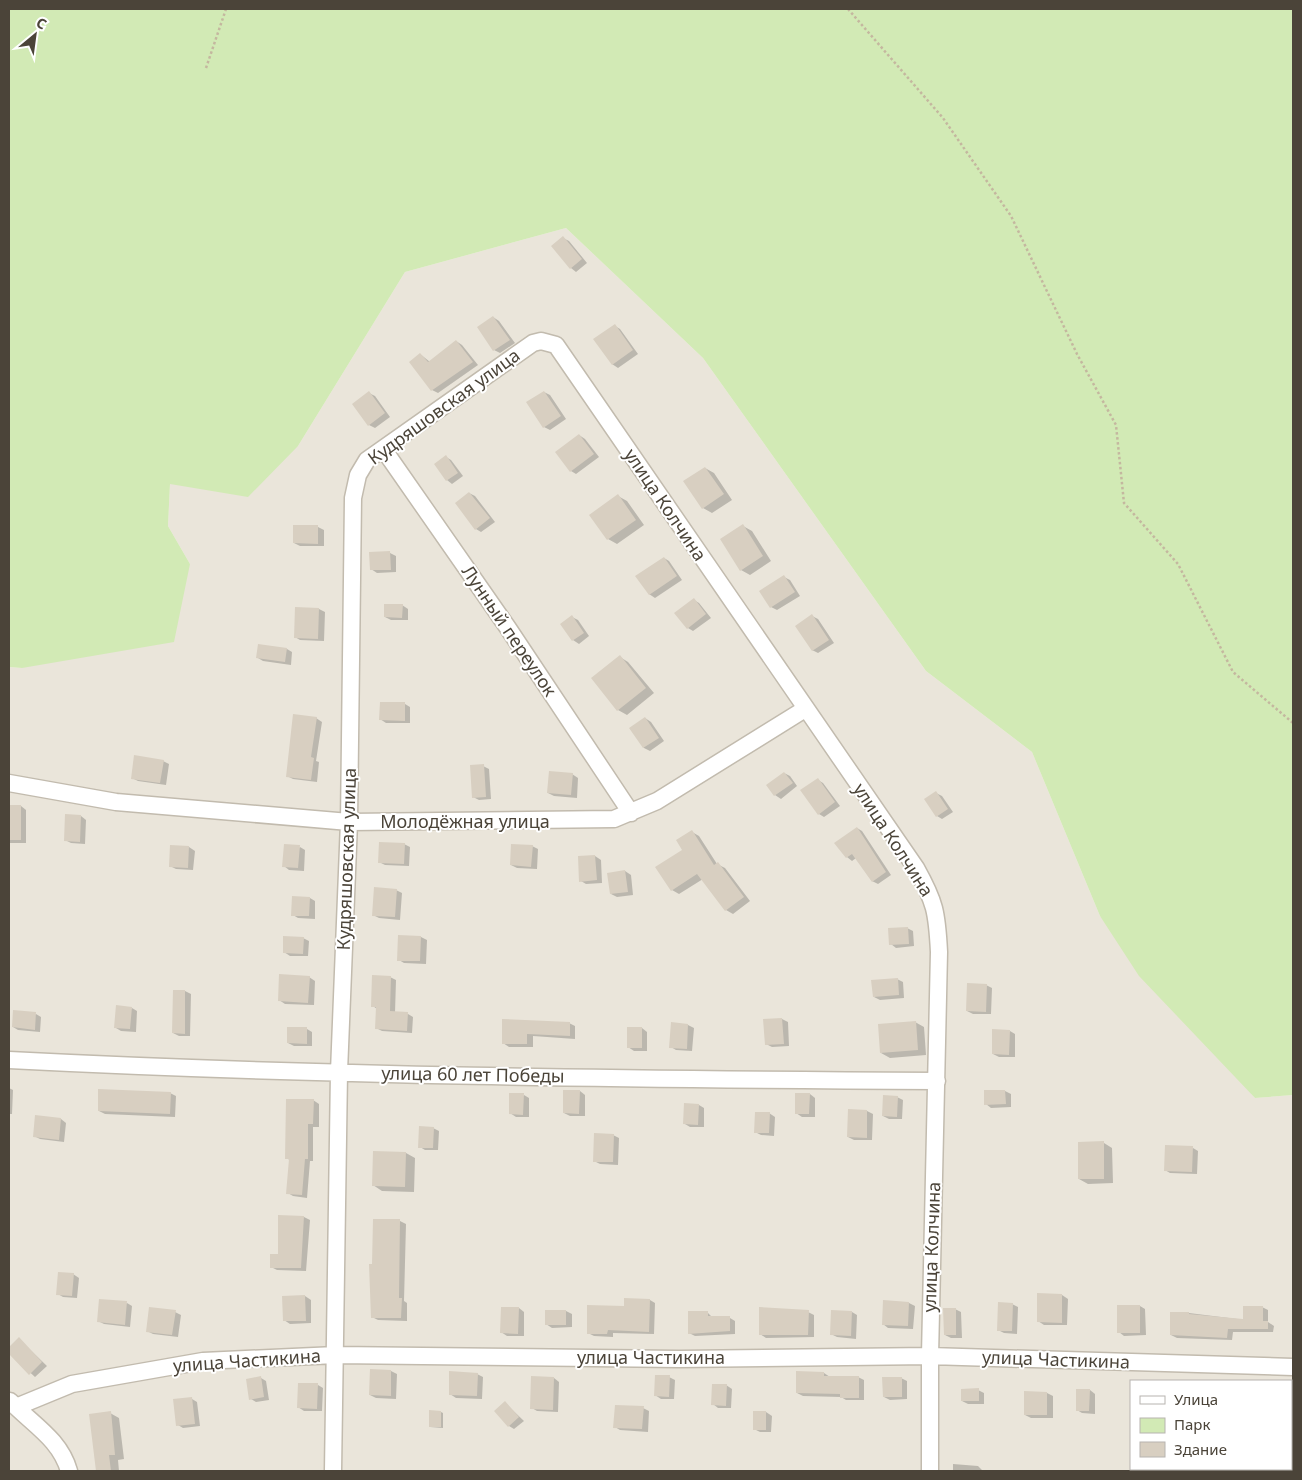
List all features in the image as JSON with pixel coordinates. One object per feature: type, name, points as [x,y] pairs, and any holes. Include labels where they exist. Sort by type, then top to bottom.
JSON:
[{"type":"street","name":"Кудряшовская улица","points":[[333,1471],[339,1072],[350,822],[353,498],[358,475],[367,460],[384,450],[533,342],[541,341]]},
{"type":"street","name":"улица Колчина","points":[[541,341],[556,346],[916,868],[932,897],[938,918],[939,952],[930,1356],[930,1471]]},
{"type":"street","name":"Лунный переулок","points":[[384,450],[508,628],[631,813]]},
{"type":"street","name":"Молодёжная улица","points":[[9,783],[116,802],[350,822],[581,821],[614,819],[657,801],[805,709]]},
{"type":"street","name":"улица 60 лет Победы","points":[[9,1060],[339,1072],[638,1079],[937,1081]]},
{"type":"street","name":"улица Частикина","points":[[12,1403],[72,1384],[203,1361],[336,1354],[679,1359],[930,1356],[1293,1367]]},
{"type":"street","points":[[12,1403],[49,1436],[65,1458],[69,1471]]},
{"type":"path","points":[[206,68],[226,9]]},
{"type":"path","points":[[848,9],[943,118],[1011,216],[1077,354],[1116,425],[1124,503],[1178,564],[1233,672],[1293,723]]},
{"type":"shaded area","points":[[566,228],[703,358],[926,671],[1032,752],[1100,916],[1255,1098],[1293,1095],[1293,1471],[9,1471],[9,667],[22,668],[190,564],[168,526],[170,484],[298,446],[405,272]]},
{"type":"green space","points":[[9,9],[1293,9],[1293,1095],[1255,1098],[1139,976],[1100,916],[1032,752],[926,671],[703,358],[566,228],[405,272],[298,446],[248,497],[170,484],[168,526],[190,564],[174,642],[22,668],[9,667]]},
{"type":"building","points":[[563,236],[582,259],[570,269],[551,246]]},
{"type":"building","points":[[493,316],[510,340],[493,351],[477,327]]},
{"type":"building","points":[[615,324],[633,350],[612,365],[593,339]]},
{"type":"building","points":[[456,340],[473,362],[431,391],[409,362],[420,353],[428,362]]},
{"type":"building","points":[[369,391],[385,413],[368,426],[352,404]]},
{"type":"building","points":[[544,391],[561,416],[543,428],[526,402]]},
{"type":"building","points":[[579,434],[594,454],[570,472],[555,452]]},
{"type":"building","points":[[446,455],[458,473],[446,481],[434,464]]},
{"type":"building","points":[[705,467],[724,494],[702,509],[683,481]]},
{"type":"building","points":[[469,492],[490,518],[475,530],[455,503]]},
{"type":"building","points":[[618,494],[636,520],[607,540],[589,515]]},
{"type":"building","points":[[743,524],[763,556],[740,571],[720,539]]},
{"type":"building","points":[[293,525],[318,525],[318,544],[293,543]]},
{"type":"building","points":[[390,551],[391,570],[370,570],[369,552]]},
{"type":"building","points":[[664,557],[677,576],[649,595],[635,576]]},
{"type":"building","points":[[784,575],[795,592],[770,608],[759,591]]},
{"type":"building","points":[[694,598],[706,614],[687,629],[674,613]]},
{"type":"building","points":[[384,604],[403,604],[402,618],[384,617]]},
{"type":"building","points":[[295,607],[319,608],[318,639],[294,638]]},
{"type":"building","points":[[812,614],[829,640],[812,651],[795,626]]},
{"type":"building","points":[[572,615],[584,633],[572,641],[560,624]]},
{"type":"building","points":[[258,644],[287,648],[285,662],[256,658]]},
{"type":"building","points":[[620,655],[646,688],[617,711],[591,678]]},
{"type":"building","points":[[380,702],[405,702],[405,721],[379,720]]},
{"type":"building","points":[[293,714],[317,717],[311,757],[314,758],[311,780],[286,777]]},
{"type":"building","points":[[645,717],[659,738],[643,748],[629,728]]},
{"type":"building","points":[[134,755],[164,760],[160,783],[131,779]]},
{"type":"building","points":[[484,764],[486,797],[472,798],[470,765]]},
{"type":"building","points":[[549,771],[573,773],[571,795],[547,793]]},
{"type":"building","points":[[784,772],[793,783],[774,796],[766,785]]},
{"type":"building","points":[[818,778],[835,802],[818,815],[800,790]]},
{"type":"building","points":[[936,791],[948,809],[936,817],[924,799]]},
{"type":"building","points":[[9,805],[21,805],[21,840],[9,840]]},
{"type":"building","points":[[65,814],[81,815],[80,842],[64,841]]},
{"type":"building","points":[[857,827],[886,872],[872,882],[852,854],[846,858],[834,843]]},
{"type":"building","points":[[692,830],[714,865],[718,862],[744,897],[725,911],[697,874],[671,891],[655,867],[682,850],[676,840]]},
{"type":"building","points":[[379,842],[405,843],[404,864],[378,863]]},
{"type":"building","points":[[284,844],[300,845],[298,868],[282,867]]},
{"type":"building","points":[[511,844],[533,845],[531,867],[510,865]]},
{"type":"building","points":[[170,845],[189,846],[188,868],[169,867]]},
{"type":"building","points":[[595,855],[597,880],[579,882],[578,856]]},
{"type":"building","points":[[625,870],[628,892],[610,894],[607,873]]},
{"type":"building","points":[[374,887],[397,889],[395,917],[372,916]]},
{"type":"building","points":[[292,896],[310,897],[309,916],[291,916]]},
{"type":"building","points":[[908,927],[909,944],[889,945],[888,928]]},
{"type":"building","points":[[398,935],[421,936],[420,961],[397,961]]},
{"type":"building","points":[[283,936],[304,937],[303,954],[283,953]]},
{"type":"building","points":[[279,974],[310,976],[308,1003],[278,1001]]},
{"type":"building","points":[[372,975],[391,976],[390,1011],[408,1012],[407,1031],[375,1029],[376,1007],[371,1007]]},
{"type":"building","points":[[898,978],[899,995],[873,997],[871,980]]},
{"type":"building","points":[[967,983],[987,984],[986,1012],[966,1011]]},
{"type":"building","points":[[173,990],[185,990],[185,1034],[172,1033]]},
{"type":"building","points":[[116,1005],[132,1007],[130,1029],[114,1028]]},
{"type":"building","points":[[13,1010],[36,1012],[35,1030],[12,1027]]},
{"type":"building","points":[[782,1018],[784,1044],[765,1045],[763,1019]]},
{"type":"building","points":[[502,1019],[570,1022],[570,1036],[527,1034],[527,1044],[502,1044]]},
{"type":"building","points":[[916,1021],[918,1050],[880,1053],[878,1024]]},
{"type":"building","points":[[671,1022],[688,1024],[687,1049],[669,1048]]},
{"type":"building","points":[[287,1027],[307,1027],[307,1044],[287,1043]]},
{"type":"building","points":[[627,1027],[642,1027],[642,1048],[627,1048]]},
{"type":"building","points":[[992,1029],[1010,1030],[1009,1055],[992,1054]]},
{"type":"building","points":[[98,1089],[171,1092],[170,1114],[98,1111]]},
{"type":"building","points":[[563,1090],[580,1090],[579,1114],[563,1113]]},
{"type":"building","points":[[984,1090],[1005,1090],[1006,1104],[984,1105]]},
{"type":"building","points":[[509,1093],[524,1093],[523,1115],[509,1114]]},
{"type":"building","points":[[795,1093],[810,1093],[809,1114],[795,1114]]},
{"type":"building","points":[[883,1095],[898,1096],[897,1117],[882,1116]]},
{"type":"building","points":[[286,1099],[314,1099],[313,1124],[308,1124],[308,1159],[305,1159],[302,1195],[286,1194],[289,1159],[285,1159]]},
{"type":"building","points":[[684,1103],[699,1104],[698,1125],[683,1124]]},
{"type":"building","points":[[848,1109],[867,1110],[867,1138],[847,1137]]},
{"type":"building","points":[[755,1112],[770,1112],[769,1133],[754,1133]]},
{"type":"building","points":[[35,1115],[61,1118],[59,1140],[33,1137]]},
{"type":"building","points":[[419,1126],[434,1127],[433,1148],[418,1148]]},
{"type":"building","points":[[594,1133],[614,1134],[613,1162],[593,1162]]},
{"type":"building","points":[[1104,1141],[1104,1179],[1078,1179],[1078,1142]]},
{"type":"building","points":[[1165,1145],[1193,1146],[1192,1172],[1164,1171]]},
{"type":"building","points":[[373,1151],[406,1152],[405,1187],[372,1186]]},
{"type":"building","points":[[278,1215],[304,1216],[301,1268],[270,1268],[270,1254],[278,1254]]},
{"type":"building","points":[[373,1219],[400,1219],[399,1298],[402,1298],[401,1318],[371,1318],[369,1264],[372,1264]]},
{"type":"building","points":[[58,1272],[74,1273],[72,1296],[56,1295]]},
{"type":"building","points":[[1037,1293],[1062,1294],[1062,1323],[1037,1322]]},
{"type":"building","points":[[305,1295],[306,1321],[283,1321],[282,1296]]},
{"type":"building","points":[[624,1298],[650,1299],[649,1332],[608,1330],[607,1334],[587,1334],[587,1305],[624,1306]]},
{"type":"building","points":[[99,1299],[127,1301],[125,1325],[97,1322]]},
{"type":"building","points":[[883,1300],[909,1302],[908,1326],[882,1325]]},
{"type":"building","points":[[998,1302],[1013,1303],[1012,1331],[997,1331]]},
{"type":"building","points":[[1117,1305],[1140,1305],[1140,1333],[1117,1333]]},
{"type":"building","points":[[1243,1306],[1263,1306],[1263,1321],[1268,1321],[1268,1329],[1228,1329],[1227,1338],[1170,1335],[1170,1312],[1189,1312],[1189,1314],[1243,1319]]},
{"type":"building","points":[[149,1307],[176,1310],[172,1335],[146,1332]]},
{"type":"building","points":[[501,1307],[519,1307],[518,1334],[500,1333]]},
{"type":"building","points":[[759,1307],[809,1310],[808,1335],[759,1335]]},
{"type":"building","points":[[943,1308],[956,1308],[956,1335],[944,1335]]},
{"type":"building","points":[[545,1310],[566,1310],[566,1325],[545,1325]]},
{"type":"building","points":[[831,1310],[852,1311],[851,1336],[830,1335]]},
{"type":"building","points":[[688,1311],[708,1311],[708,1316],[730,1316],[730,1331],[688,1334]]},
{"type":"building","points":[[19,1337],[42,1362],[29,1375],[9,1354],[9,1347]]},
{"type":"building","points":[[370,1369],[391,1370],[391,1396],[369,1395]]},
{"type":"building","points":[[449,1371],[478,1373],[477,1396],[449,1395]]},
{"type":"building","points":[[796,1371],[824,1372],[824,1376],[859,1376],[859,1398],[840,1398],[840,1394],[796,1393]]},
{"type":"building","points":[[655,1375],[670,1375],[669,1397],[654,1396]]},
{"type":"building","points":[[261,1376],[264,1397],[249,1400],[246,1379]]},
{"type":"building","points":[[531,1376],[554,1377],[553,1410],[530,1409]]},
{"type":"building","points":[[882,1377],[902,1377],[902,1397],[883,1397]]},
{"type":"building","points":[[298,1383],[318,1383],[317,1409],[297,1408]]},
{"type":"building","points":[[712,1384],[727,1384],[726,1406],[711,1405]]},
{"type":"building","points":[[979,1388],[979,1401],[961,1401],[961,1389]]},
{"type":"building","points":[[1076,1389],[1090,1389],[1089,1411],[1076,1411]]},
{"type":"building","points":[[1024,1391],[1047,1392],[1047,1415],[1024,1415]]},
{"type":"building","points":[[192,1397],[195,1424],[176,1426],[173,1399]]},
{"type":"building","points":[[505,1401],[519,1417],[508,1427],[494,1411]]},
{"type":"building","points":[[615,1405],[644,1406],[642,1429],[613,1428]]},
{"type":"building","points":[[429,1410],[441,1411],[441,1427],[429,1427]]},
{"type":"building","points":[[111,1411],[115,1455],[109,1455],[111,1471],[96,1471],[89,1414]]},
{"type":"building","points":[[753,1411],[766,1411],[766,1430],[753,1430]]}]
